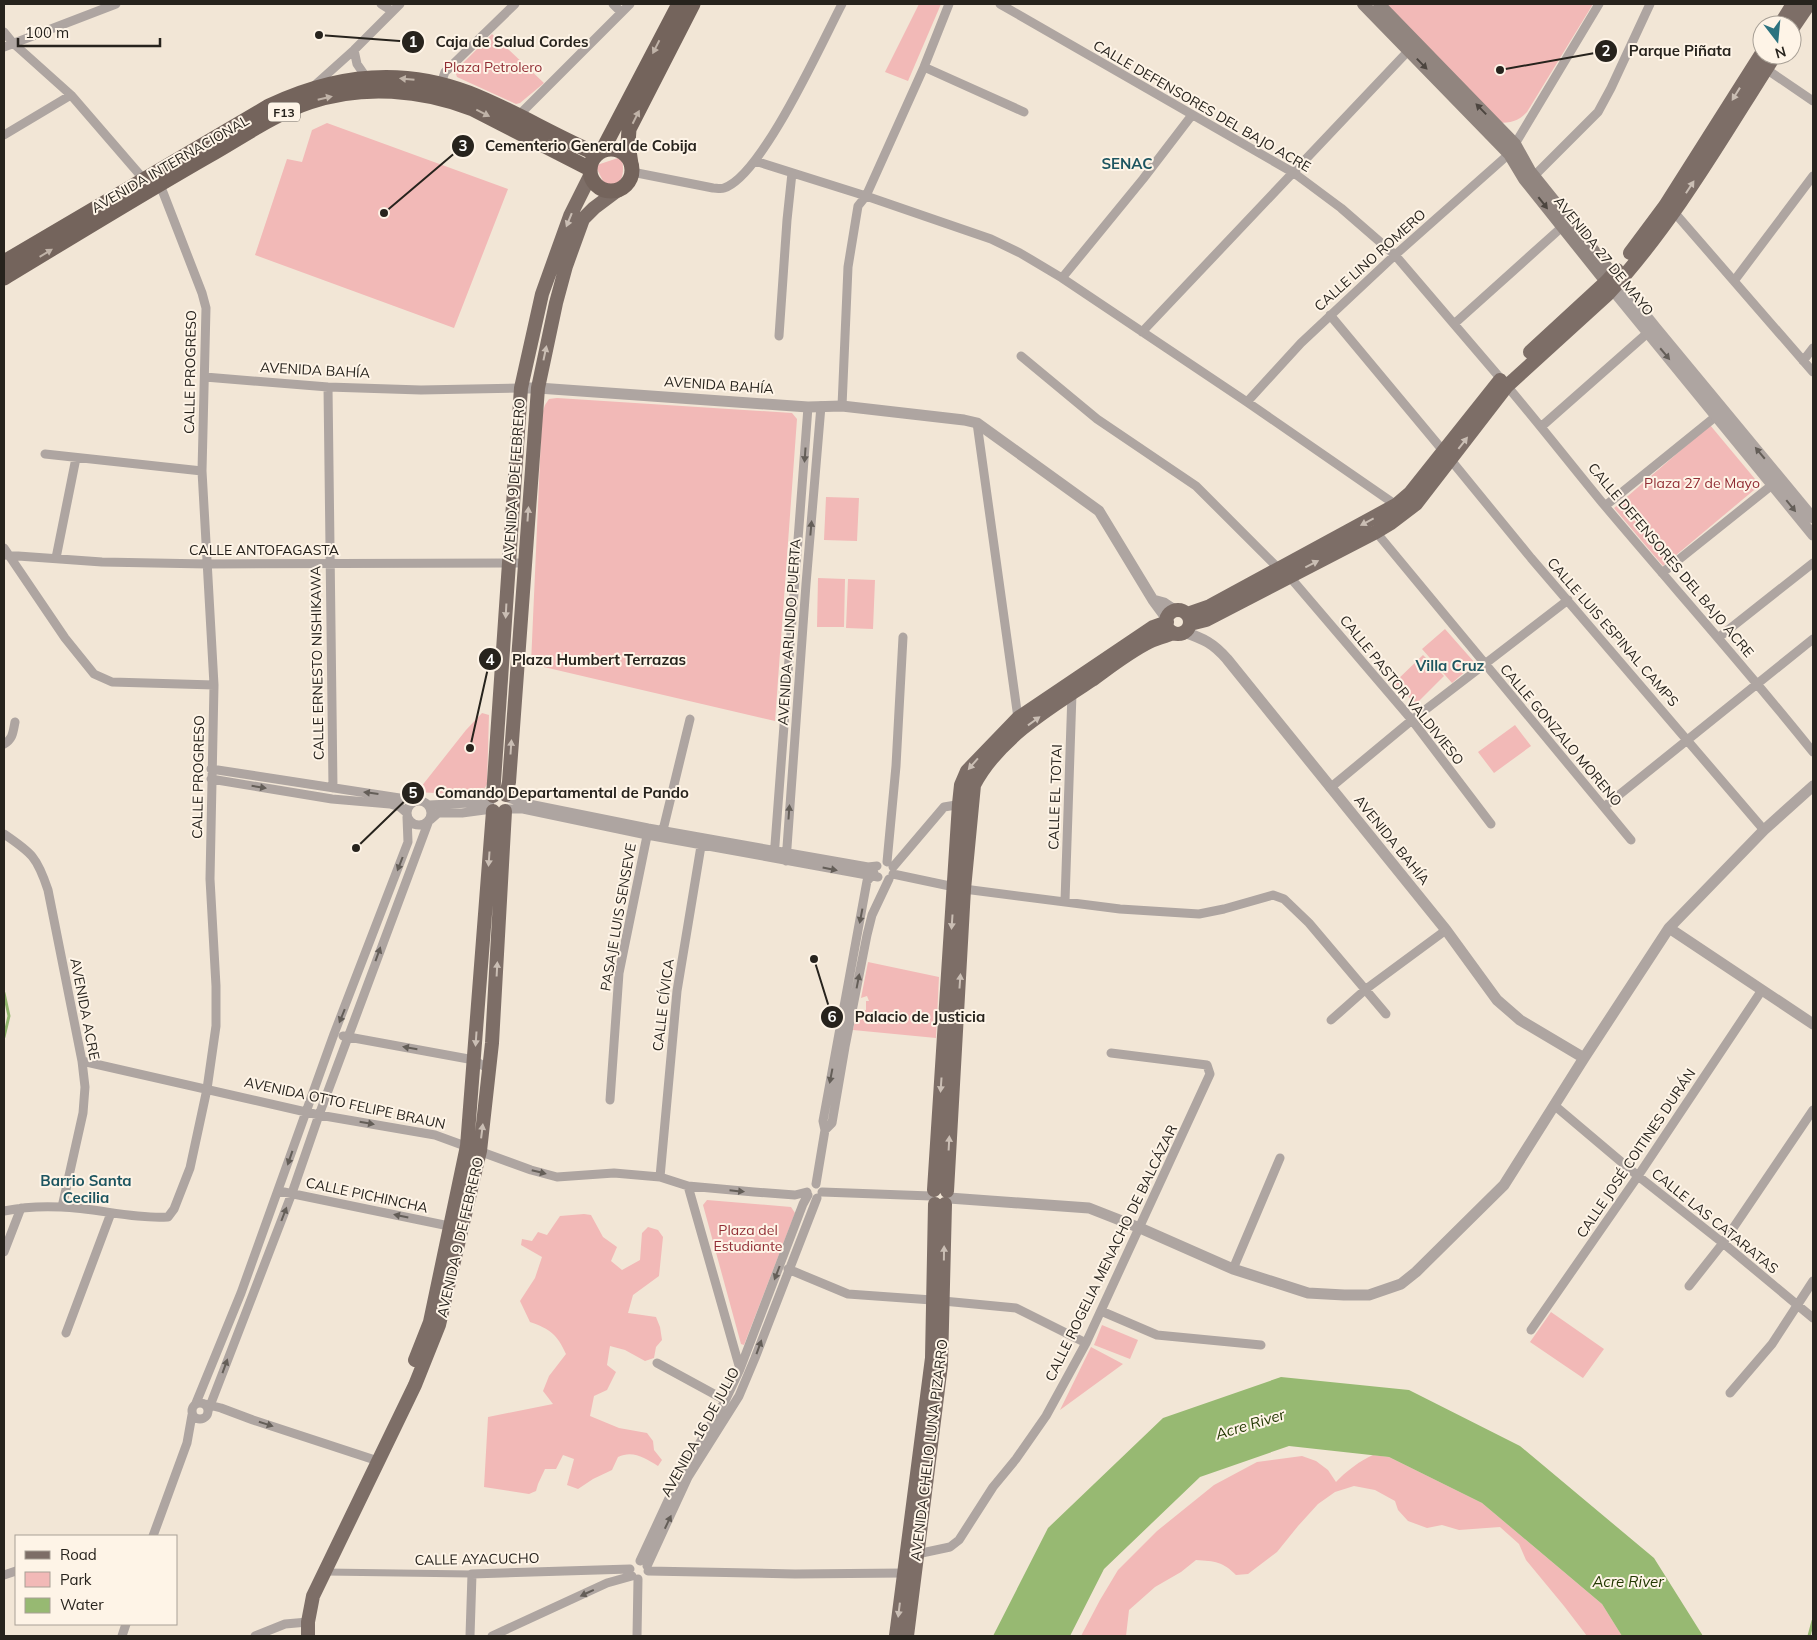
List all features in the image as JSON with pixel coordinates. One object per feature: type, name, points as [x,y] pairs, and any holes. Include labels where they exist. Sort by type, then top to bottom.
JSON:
[{"type":"highway","points":[[590,172],[591,163],[600,153],[678,4]]},
{"type":"highway","points":[[618,190],[628,183],[632,168],[628,144],[629,129],[693,4]]},
{"type":"highway","name":"AVENIDA INTERNACIONAL","points":[[4,278],[269,106],[313,88],[366,77],[407,78],[439,90],[590,172]]},
{"type":"highway","name":"AVENIDA INTERNACIONAL","points":[[4,262],[153,181],[284,113],[310,101],[368,90],[404,92],[439,90],[471,94],[600,153]]},
{"type":"highway","name":"F13","points":[[600,153],[616,150],[628,157],[632,168]]},
{"type":"highway","name":"F13","points":[[590,172],[593,182],[604,190],[618,190]]},
{"type":"main road","name":"AVENIDA 27 DE MAYO","points":[[1363,4],[1413,46]]},
{"type":"main road","name":"AVENIDA 27 DE MAYO","points":[[1379,4],[1413,46],[1512,149],[1613,282]]},
{"type":"main road","points":[[1786,15],[1793,4]]},
{"type":"main road","points":[[1802,15],[1809,4]]},
{"type":"main road","points":[[1613,282],[1665,206],[1754,65]]},
{"type":"main road","points":[[1284,572],[1396,505],[1410,493],[1447,454],[1504,383],[1613,282],[1674,212],[1769,65]]},
{"type":"main road","name":"AVENIDA 27 DE MAYO","points":[[1512,149],[1524,179],[1562,227],[1613,282]]},
{"type":"main road","name":"AVENIDA 9 DE FEBRERO","points":[[308,1636],[304,1622],[305,1590],[415,1385],[440,1325],[473,1148],[490,1070],[508,562],[521,388],[542,294],[570,216],[590,172]]},
{"type":"main road","name":"AVENIDA 9 DE FEBRERO","points":[[300,1636],[313,1596],[375,1460],[430,1322],[449,1226],[473,1148],[474,1060],[499,804],[509,782],[538,388],[563,276],[583,219],[618,190]]},
{"type":"main road","points":[[1178,622],[1284,572],[1376,532],[1391,523],[1416,504],[1447,454]]},
{"type":"main road","name":"AVENIDA CHELIO LUNA PIZARRO","points":[[907,1636],[941,1365],[938,1301],[940,1197],[966,804],[962,785],[966,771],[1018,718],[1153,627],[1178,622]]},
{"type":"main road","name":"AVENIDA CHELIO LUNA PIZARRO","points":[[966,804],[981,772],[1005,744],[1072,693],[1178,622]]},
{"type":"main road","name":"AVENIDA CHELIO LUNA PIZARRO","points":[[896,1636],[938,1301]]},
{"type":"street","points":[[8,45],[105,5],[116,4]]},
{"type":"street","points":[[381,4],[392,11]]},
{"type":"street","points":[[313,88],[400,4]]},
{"type":"street","points":[[439,90],[445,72],[515,4]]},
{"type":"street","points":[[613,4],[621,12]]},
{"type":"street","points":[[518,116],[630,4]]},
{"type":"street","points":[[632,168],[713,188],[724,188],[737,179],[755,162],[779,126],[842,4]]},
{"type":"street","points":[[842,406],[848,267],[858,206],[866,196],[924,67],[949,4]]},
{"type":"street","name":"CALLE DEFENSORES DEL BAJO ACRE","points":[[1000,4],[1294,173],[1342,208],[1395,255],[1542,426],[1605,506],[1758,684],[1813,752]]},
{"type":"street","name":"CALLE LINO ROMERO","points":[[1247,402],[1301,343],[1330,315],[1512,149],[1599,4]]},
{"type":"street","points":[[1534,176],[1598,112],[1650,4]]},
{"type":"street","points":[[4,32],[8,45],[71,95],[153,181]]},
{"type":"street","points":[[1142,332],[1413,46]]},
{"type":"street","points":[[354,50],[357,64],[366,77]]},
{"type":"street","points":[[924,67],[1024,112]]},
{"type":"street","points":[[1766,69],[1813,101]]},
{"type":"street","points":[[4,135],[71,95]]},
{"type":"street","points":[[1062,278],[1143,179],[1192,115]]},
{"type":"street","points":[[755,162],[866,196],[991,239],[1020,254],[1062,278],[1396,505]]},
{"type":"street","points":[[779,336],[792,173]]},
{"type":"street","points":[[1734,281],[1813,176]]},
{"type":"street","name":"CALLE PROGRESO","points":[[4,1211],[21,1208],[62,1207],[153,1218],[168,1217],[174,1210],[190,1168],[207,1089],[216,1026],[216,996],[210,880],[214,685],[202,471],[206,308],[153,181]]},
{"type":"street","points":[[1674,212],[1813,372]]},
{"type":"street","points":[[1454,324],[1562,227]]},
{"type":"street","name":"AVENIDA 27 DE MAYO","points":[[1613,282],[1777,481],[1813,518]]},
{"type":"street","name":"CALLE LUIS ESPINAL CAMPS","points":[[1330,315],[1447,454],[1531,558],[1764,830]]},
{"type":"street","points":[[1542,426],[1651,330]]},
{"type":"street","points":[[1803,362],[1813,348]]},
{"type":"street","name":"CALLE PASTOR VALDIVIESO","points":[[1021,356],[1097,419],[1196,486],[1284,572],[1412,720],[1490,824]]},
{"type":"street","name":"AVENIDA BAHÍA","points":[[205,377],[328,387],[421,390],[538,388],[808,407],[842,406],[978,423],[1099,511],[1153,600],[1164,602],[1178,622],[1216,647],[1446,930],[1498,1000],[1520,1020],[1584,1058]]},
{"type":"street","name":"CALLE ERNESTO NISHIKAWA","points":[[328,387],[333,788]]},
{"type":"street","name":"AVENIDA ARLINDO PUERTA","points":[[786,857],[821,406]]},
{"type":"street","name":"AVENIDA ARLINDO PUERTA","points":[[775,854],[808,407]]},
{"type":"street","points":[[1605,506],[1721,413]]},
{"type":"street","points":[[978,423],[1018,718]]},
{"type":"street","points":[[45,454],[202,471]]},
{"type":"street","points":[[56,558],[76,458]]},
{"type":"street","points":[[1662,573],[1777,481]]},
{"type":"street","name":"AVENIDA 27 DE MAYO","points":[[1777,481],[1813,535]]},
{"type":"street","name":"CALLE GONZALO MORENO","points":[[1376,532],[1631,840]]},
{"type":"street","points":[[5,553],[65,638],[94,674],[112,682],[214,685]]},
{"type":"street","name":"CALLE ANTOFAGASTA","points":[[5,553],[102,562],[207,564],[525,563]]},
{"type":"street","points":[[1718,638],[1813,563]]},
{"type":"street","points":[[1330,788],[1412,720],[1568,600]]},
{"type":"street","points":[[786,857],[868,867],[884,880],[890,870],[903,637]]},
{"type":"street","points":[[1604,807],[1813,639]]},
{"type":"street","name":"CALLE EL TOTAI","points":[[1065,901],[1072,693]]},
{"type":"street","points":[[663,830],[690,719]]},
{"type":"street","points":[[4,744],[10,741],[15,722]]},
{"type":"street","points":[[211,769],[411,798],[429,805],[499,804],[775,854],[860,876],[866,889]]},
{"type":"street","points":[[211,779],[332,799],[390,804],[400,807],[409,820],[420,826],[438,814],[462,813],[499,804]]},
{"type":"street","name":"AVENIDA OTTO FELIPE BRAUN","points":[[82,1061],[319,1115],[435,1135],[531,1170],[557,1177],[614,1173],[660,1177],[688,1186],[795,1195],[814,1192],[940,1197],[1089,1208],[1233,1269],[1308,1293],[1344,1296],[1369,1295],[1401,1284],[1416,1272],[1504,1185],[1669,928],[1764,830],[1813,786]]},
{"type":"street","points":[[205,1410],[241,1293],[334,1034],[408,842],[407,815],[409,806],[419,801]]},
{"type":"street","name":"AVENIDA 16 DE JULIO","points":[[826,1130],[832,1123],[867,935],[872,915],[890,870],[944,807],[966,804]]},
{"type":"street","points":[[153,1535],[187,1443],[214,1395],[292,1193],[319,1115],[429,821],[432,812],[429,805]]},
{"type":"street","points":[[648,832],[663,830],[702,841]]},
{"type":"street","name":"PASAJE LUIS SENSEVE","points":[[610,1100],[619,973],[648,832]]},
{"type":"street","name":"AVENIDA ACRE","points":[[4,834],[25,848],[39,864],[48,890],[82,1061],[85,1087],[84,1113],[62,1207]]},
{"type":"street","name":"CALLE CÍVICA","points":[[660,1177],[676,991],[702,841]]},
{"type":"street","points":[[875,873],[881,863],[890,870],[959,888],[1120,909],[1199,914],[1224,910],[1273,895],[1284,899],[1309,923],[1386,1014]]},
{"type":"street","points":[[852,873],[875,873]]},
{"type":"street","name":"AVENIDA 16 DE JULIO","points":[[645,1566],[688,1477],[747,1378],[788,1269],[814,1192],[826,1130],[823,1121],[866,889],[875,873]]},
{"type":"street","points":[[1669,928],[1813,1024]]},
{"type":"street","points":[[1332,1020],[1366,989],[1446,930]]},
{"type":"street","name":"CALLE JOSÉ COITINES DURÁN","points":[[1531,1330],[1638,1176],[1762,990]]},
{"type":"street","points":[[334,1034],[474,1060],[490,1070]]},
{"type":"street","name":"CALLE ROGELIA MENACHO DE BALCÁZAR","points":[[918,1554],[950,1546],[959,1540],[993,1487],[1016,1459],[1046,1416],[1086,1343],[1210,1074],[1207,1065],[1111,1052]]},
{"type":"street","name":"CALLE LAS CATARATAS","points":[[1554,1105],[1813,1318]]},
{"type":"street","points":[[1689,1286],[1723,1243],[1813,1110]]},
{"type":"street","points":[[1233,1269],[1280,1158]]},
{"type":"street","points":[[688,1186],[740,1369],[747,1378]]},
{"type":"street","name":"CALLE PICHINCHA","points":[[279,1190],[449,1226]]},
{"type":"street","name":"AVENIDA 16 DE JULIO","points":[[645,1566],[678,1478],[726,1400],[740,1369],[803,1204],[814,1192]]},
{"type":"street","points":[[4,1252],[21,1208]]},
{"type":"street","points":[[66,1333],[111,1213]]},
{"type":"street","points":[[788,1269],[848,1294],[1016,1308],[1086,1343]]},
{"type":"street","points":[[1730,1394],[1772,1344],[1813,1281]]},
{"type":"street","points":[[1101,1311],[1156,1335],[1261,1345]]},
{"type":"street","points":[[657,1363],[726,1400]]},
{"type":"street","points":[[214,1395],[221,1408]]},
{"type":"street","points":[[187,1443],[192,1410],[221,1408],[375,1460]]},
{"type":"street","points":[[637,1636],[634,1563],[645,1566],[795,1574],[904,1573]]},
{"type":"street","points":[[492,1636],[607,1583],[634,1575],[644,1578],[645,1566]]},
{"type":"street","name":"CALLE AYACUCHO","points":[[323,1572],[634,1575]]},
{"type":"street","points":[[470,1636],[472,1574]]},
{"type":"street","points":[[254,1636],[285,1624],[304,1622]]},
{"type":"green space","points":[[919,4],[941,4],[908,81],[885,72]]},
{"type":"green space","points":[[1382,4],[1593,4],[1527,112],[1521,118],[1514,121],[1498,123]]},
{"type":"green space","name":"Plaza Petrolero","points":[[492,34],[544,83],[520,103],[516,104],[457,77],[455,71]]},
{"type":"green space","points":[[327,123],[508,189],[454,328],[255,255],[287,159],[302,162],[312,130]]},
{"type":"green space","points":[[618,158],[622,160],[623,165],[621,179],[616,185],[606,187],[597,169],[597,165]]},
{"type":"green space","points":[[549,399],[792,413],[797,419],[775,721],[531,664],[542,414]]},
{"type":"green space","name":"Plaza 27 de Mayo","points":[[1710,425],[1760,485],[1663,566],[1614,508]]},
{"type":"green space","points":[[826,497],[859,498],[857,541],[824,540]]},
{"type":"green space","points":[[818,578],[845,579],[844,627],[817,627]]},
{"type":"green space","points":[[848,579],[875,580],[873,629],[846,628]]},
{"type":"green space","points":[[1445,629],[1475,663],[1452,683],[1422,649]]},
{"type":"green space","points":[[1423,655],[1444,676],[1416,704],[1394,683]]},
{"type":"green space","points":[[482,713],[489,715],[487,784],[483,791],[479,794],[471,795],[417,792],[466,730]]},
{"type":"green space","points":[[1515,725],[1531,746],[1494,773],[1478,752]]},
{"type":"green space","points":[[868,962],[939,977],[936,1038],[853,1030],[855,1021],[862,1019],[862,1016],[865,1015],[866,1001],[869,1001],[867,996],[861,998]]},
{"type":"green space","name":"Plaza del Estudiante","points":[[707,1200],[791,1207],[795,1213],[744,1345],[741,1344],[703,1205]]},
{"type":"green space","points":[[591,1215],[603,1237],[617,1247],[611,1261],[622,1270],[640,1260],[642,1233],[648,1227],[658,1230],[663,1237],[659,1276],[633,1295],[628,1313],[656,1317],[662,1340],[656,1347],[654,1358],[645,1361],[625,1350],[610,1346],[607,1365],[616,1372],[607,1390],[594,1396],[590,1416],[619,1428],[647,1433],[653,1441],[654,1450],[662,1460],[658,1466],[639,1456],[623,1455],[618,1457],[612,1470],[578,1489],[567,1485],[574,1459],[563,1455],[556,1469],[545,1469],[536,1491],[529,1494],[484,1487],[488,1417],[553,1404],[543,1391],[549,1376],[566,1354],[552,1333],[530,1322],[520,1301],[535,1278],[542,1257],[521,1245],[522,1239],[532,1241],[538,1232],[547,1235],[560,1216]]},
{"type":"green space","points":[[1551,1312],[1604,1349],[1583,1378],[1530,1342]]},
{"type":"green space","points":[[1102,1325],[1138,1340],[1130,1359],[1094,1345]]},
{"type":"green space","points":[[1091,1347],[1123,1364],[1060,1410]]},
{"type":"green space","points":[[1373,1455],[1389,1457],[1482,1503],[1602,1604],[1622,1636],[1587,1636],[1526,1560],[1519,1544],[1500,1527],[1459,1530],[1442,1525],[1427,1528],[1408,1521],[1398,1510],[1395,1501],[1375,1490],[1354,1486],[1335,1492],[1318,1504],[1277,1552],[1248,1574],[1236,1575],[1227,1567],[1218,1563],[1196,1560],[1181,1572],[1155,1587],[1129,1610],[1126,1636],[1081,1636],[1118,1570],[1157,1531],[1214,1485],[1257,1462],[1302,1456],[1316,1461],[1328,1470],[1336,1482],[1353,1467]]},
{"type":"water","name":"Acre River","points":[[1281,1377],[1409,1390],[1520,1446],[1654,1558],[1703,1636],[1622,1636],[1602,1604],[1482,1503],[1389,1457],[1289,1446],[1200,1477],[1104,1569],[1070,1636],[993,1636],[1048,1528],[1163,1418]]},
{"type":"waterway","points":[[4,993],[9,1016],[4,1037]]},
{"type":"waterway","points":[[1809,1636],[1813,1621]]},
{"type":"place","name":"Caja de Salud Cordes","points":[[319,35]]},
{"type":"place","name":"Parque Piñata","points":[[1500,70]]},
{"type":"place","name":"Cementerio General de Cobija","points":[[384,213]]},
{"type":"place","name":"Plaza Humbert Terrazas","points":[[470,748]]},
{"type":"place","name":"Comando Departamental de Pando","points":[[356,848]]},
{"type":"place","name":"Palacio de Justicia","points":[[814,959]]},
{"type":"district","name":"SENAC","points":[[1127,163]]},
{"type":"district","name":"Villa Cruz","points":[[1450,665]]},
{"type":"district","name":"Barrio Santa Cecilia","points":[[86,1188]]}]
